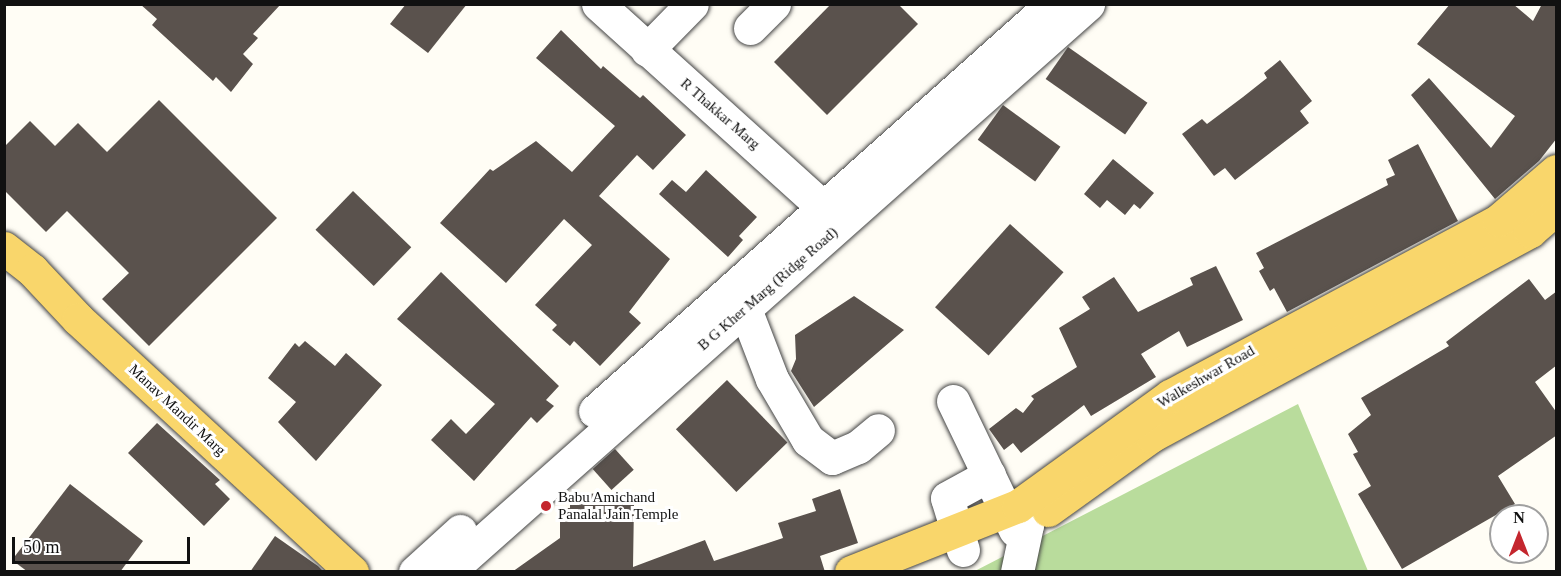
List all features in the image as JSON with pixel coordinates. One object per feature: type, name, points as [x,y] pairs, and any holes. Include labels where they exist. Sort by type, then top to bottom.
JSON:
[{"type":"main road","name":"Walkeshwar Road","points":[[1017,518],[1170,396],[1499,220],[1557,171]]},
{"type":"main road","name":"Walkeshwar Road","points":[[851,572],[961,540],[1017,518],[1151,436],[1530,231],[1557,208]]},
{"type":"main road","name":"Manav Mandir Marg","points":[[4,248],[32,270],[78,319],[352,572]]},
{"type":"main road","name":"Walkeshwar Road","points":[[907,572],[961,540]]},
{"type":"street","name":"R Thakkar Marg","points":[[597,4],[833,215]]},
{"type":"street","points":[[640,44],[668,4]]},
{"type":"street","points":[[640,44],[692,4]]},
{"type":"street","points":[[750,28],[774,4]]},
{"type":"street","name":"B G Kher Marg (Ridge Road)","points":[[448,572],[745,309],[833,215],[1052,4]]},
{"type":"street","name":"B G Kher Marg (Ridge Road)","points":[[415,572],[833,215],[1088,4]]},
{"type":"street","points":[[745,309],[772,379],[808,440],[832,458],[858,447],[878,430]]},
{"type":"street","points":[[953,401],[989,475],[1017,518],[1017,572]]},
{"type":"street","points":[[961,540],[946,498],[989,475]]},
{"type":"green space","points":[[1298,404],[1368,571],[973,572]]},
{"type":"building","points":[[140,4],[281,4],[253,34],[258,38],[243,54],[253,64],[231,92],[216,77],[213,81],[152,25],[157,19]]},
{"type":"building","points":[[406,4],[467,4],[428,53],[390,24]]},
{"type":"building","points":[[831,4],[898,4],[918,24],[827,115],[774,62]]},
{"type":"building","points":[[1450,4],[1513,4],[1533,21],[1542,4],[1557,4],[1557,138],[1539,161],[1495,199],[1411,95],[1429,78],[1491,148],[1515,116],[1417,44]]},
{"type":"building","points":[[561,30],[601,69],[603,66],[640,98],[643,95],[686,135],[653,170],[637,155],[599,196],[670,259],[629,312],[641,323],[600,366],[574,341],[570,346],[552,330],[557,325],[535,305],[592,245],[564,219],[506,283],[440,223],[490,169],[493,171],[536,141],[572,172],[615,126],[536,58]]},
{"type":"building","points":[[1068,47],[1147,103],[1125,135],[1046,79]]},
{"type":"building","points":[[1280,60],[1312,101],[1300,111],[1309,123],[1235,180],[1225,168],[1214,176],[1182,134],[1202,119],[1207,124],[1243,97],[1267,78],[1264,73]]},
{"type":"building","points":[[159,100],[277,218],[149,346],[102,299],[129,273],[67,211],[46,232],[4,190],[4,147],[30,121],[55,146],[78,123],[107,152]]},
{"type":"building","points":[[1003,105],[1060,147],[1035,182],[978,140]]},
{"type":"building","points":[[1418,144],[1458,221],[1287,312],[1274,288],[1270,291],[1259,271],[1264,268],[1256,253],[1388,185],[1386,179],[1395,175],[1388,160]]},
{"type":"building","points":[[1113,159],[1154,193],[1140,209],[1134,204],[1125,215],[1107,200],[1100,208],[1084,194]]},
{"type":"building","points":[[706,170],[757,217],[739,236],[743,240],[728,257],[659,194],[672,180],[686,192]]},
{"type":"building","points":[[353,191],[411,247],[374,286],[315,230]]},
{"type":"building","points":[[1010,224],[1064,272],[989,355],[935,307]]},
{"type":"building","points":[[1216,266],[1243,320],[1187,347],[1179,331],[1141,354],[1156,377],[1091,416],[1084,405],[1021,453],[1013,443],[1004,450],[989,429],[1016,408],[1023,413],[1034,399],[1031,396],[1077,367],[1059,328],[1090,309],[1082,297],[1114,277],[1138,312],[1193,285],[1190,278]]},
{"type":"building","points":[[441,272],[559,386],[546,400],[554,406],[537,423],[531,417],[474,481],[431,440],[451,419],[466,434],[495,404],[397,319]]},
{"type":"building","points":[[1529,279],[1545,300],[1557,291],[1557,365],[1535,382],[1557,413],[1557,435],[1498,476],[1515,504],[1489,504],[1489,519],[1402,569],[1358,494],[1371,486],[1353,454],[1358,452],[1348,434],[1371,415],[1361,398],[1449,346],[1446,342]]},
{"type":"building","points":[[854,296],[904,330],[814,407],[791,371],[796,359],[795,335]]},
{"type":"building","points":[[305,341],[335,366],[346,353],[382,385],[316,461],[278,422],[296,402],[268,378],[295,343],[299,347]]},
{"type":"building","points":[[727,380],[787,443],[736,492],[676,429]]},
{"type":"building","points":[[157,423],[220,480],[215,484],[230,499],[204,526],[128,453]]},
{"type":"building","points":[[615,449],[634,470],[611,490],[593,469]]},
{"type":"building","points":[[70,484],[143,541],[120,572],[28,572],[12,560]]},
{"type":"building","points":[[840,489],[858,543],[820,556],[825,572],[512,572],[560,538],[560,508],[570,508],[570,493],[607,494],[596,504],[634,504],[633,567],[705,540],[714,561],[783,538],[778,523],[816,511],[812,499]]},
{"type":"building","points":[[275,536],[318,566],[324,572],[250,572]]},
{"type":"place","name":"Babu Amichand Panalal Jain Temple","points":[[546,506]]}]
